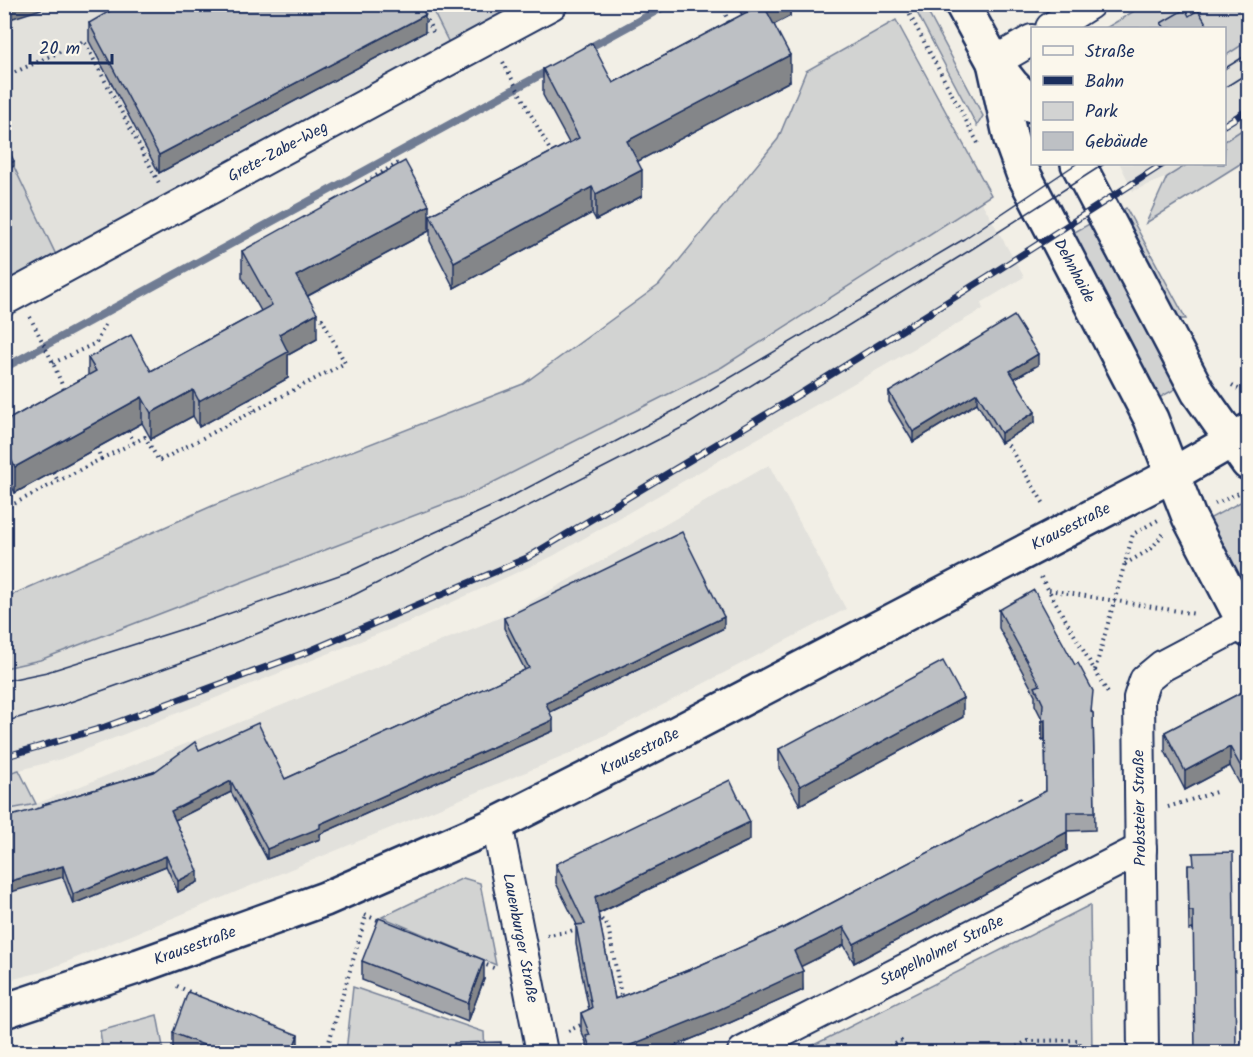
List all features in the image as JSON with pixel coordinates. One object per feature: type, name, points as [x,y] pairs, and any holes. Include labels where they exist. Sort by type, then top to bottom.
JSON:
[{"type":"main road","name":"Dehnhaide","points":[[962,4],[994,62],[1012,86],[1031,104]]},
{"type":"main road","name":"Dehnhaide","points":[[994,62],[1011,141],[1023,173],[1151,419],[1190,518],[1246,626]]},
{"type":"main road","points":[[1079,165],[1198,392],[1243,445]]},
{"type":"main road","name":"Krausestraße","points":[[4,1011],[139,966],[325,899],[497,824],[677,733],[1172,475],[1243,445]]},
{"type":"street","name":"Grete-Zabe-Weg","points":[[4,300],[552,4]]},
{"type":"street","points":[[1053,27],[1089,4]]},
{"type":"street","points":[[994,62],[1031,41]]},
{"type":"street","name":"Probsteier Straße","points":[[1143,1053],[1139,698],[1145,680],[1161,666],[1246,626]]},
{"type":"street","name":"Lauenburger Straße","points":[[497,824],[541,1048]]},
{"type":"street","name":"Stapelholmer Straße","points":[[743,1053],[1141,849]]},
{"type":"path","points":[[721,4],[731,25],[724,28]]},
{"type":"path","points":[[4,77],[84,41],[160,183]]},
{"type":"path","points":[[507,68],[557,163]]},
{"type":"path","points":[[543,162],[553,156]]},
{"type":"path","points":[[361,194],[365,182],[402,161]]},
{"type":"path","points":[[4,509],[145,437],[159,461],[345,363],[322,319],[307,321]]},
{"type":"path","points":[[34,325],[53,363],[68,401]]},
{"type":"path","points":[[53,363],[96,344],[105,325]]},
{"type":"path","points":[[1223,379],[1248,395]]},
{"type":"path","points":[[249,399],[254,411]]},
{"type":"path","points":[[128,431],[134,442]]},
{"type":"path","points":[[1008,445],[1044,504]]},
{"type":"path","points":[[97,448],[101,459]]},
{"type":"path","points":[[53,472],[58,481]]},
{"type":"path","points":[[1214,505],[1248,488]]},
{"type":"path","points":[[1095,670],[1133,534],[1161,519]]},
{"type":"path","points":[[1124,564],[1151,549],[1166,530]]},
{"type":"path","points":[[1025,551],[1112,699]]},
{"type":"path","points":[[1049,590],[1197,614]]},
{"type":"path","points":[[1140,807],[1172,807],[1216,792]]},
{"type":"path","points":[[1019,798],[1027,815]]},
{"type":"path","points":[[325,899],[388,925]]},
{"type":"path","points":[[326,1053],[366,916]]},
{"type":"path","points":[[520,939],[568,932],[601,919],[608,926],[623,1006]]},
{"type":"path","points":[[474,960],[528,983]]},
{"type":"path","points":[[139,966],[202,999]]},
{"type":"path","points":[[541,1048],[592,1020]]},
{"type":"path","points":[[1006,1053],[1028,1041],[1079,1040],[1081,1053]]},
{"type":"path","points":[[879,1053],[901,1041],[908,1053]]},
{"type":"path","points":[[286,1042],[307,1053]]},
{"type":"shaded area","points":[[5,5],[520,5],[5,286]]},
{"type":"shaded area","points":[[1248,41],[1248,126],[1226,140],[1226,55]]},
{"type":"shaded area","points":[[1120,165],[1186,165],[1167,177],[1133,191]]},
{"type":"shaded area","points":[[981,201],[1024,277],[981,303],[983,309],[553,556],[411,621],[61,759],[5,774],[5,668],[40,660],[470,494],[722,367]]},
{"type":"shaded area","points":[[769,465],[846,609],[567,755],[42,972],[5,981],[5,812],[36,804],[509,614]]},
{"type":"green space","points":[[430,5],[520,5],[450,45]]},
{"type":"green space","points":[[913,5],[924,5],[983,116],[977,126]]},
{"type":"green space","points":[[1144,5],[1248,5],[1248,41],[1226,55],[1226,27],[1108,27]]},
{"type":"green space","points":[[896,20],[991,195],[722,367],[470,494],[40,660],[5,668],[5,598],[212,506],[523,384],[659,285],[778,139],[806,71]]},
{"type":"green space","points":[[1248,126],[1248,159],[1146,223],[1167,177],[1186,165],[1226,165],[1226,140]]},
{"type":"green space","points":[[4,146],[57,257],[4,283]]},
{"type":"green space","points":[[1126,208],[1186,319],[1178,319],[1121,211]]},
{"type":"green space","points":[[1091,223],[1179,387],[1159,398],[1071,234]]},
{"type":"green space","points":[[1248,498],[1248,598],[1207,520]]},
{"type":"green space","points":[[19,770],[36,804],[5,810],[5,774]]},
{"type":"green space","points":[[463,878],[480,883],[496,965],[382,917]]},
{"type":"green space","points":[[1090,905],[1092,1052],[800,1052]]},
{"type":"green space","points":[[353,987],[484,1032],[485,1052],[346,1052]]},
{"type":"green space","points":[[157,1015],[164,1052],[103,1052],[100,1031]]},
{"type":"building","points":[[122,4],[420,4],[425,15],[159,155],[89,23]]},
{"type":"building","points":[[762,4],[790,55],[627,141],[642,170],[596,194],[592,187],[454,262],[430,215],[579,138],[543,69],[592,43],[613,83]]},
{"type":"building","points":[[1185,9],[1189,16],[1198,10],[1208,27],[1164,27],[1161,23]]},
{"type":"building","points":[[4,141],[14,161],[4,165]]},
{"type":"building","points":[[405,161],[429,205],[296,276],[317,313],[279,334],[288,352],[199,401],[193,390],[151,413],[142,397],[15,467],[11,459],[4,463],[4,422],[96,371],[88,358],[131,335],[151,371],[272,305],[242,251]]},
{"type":"building","points":[[1014,316],[1038,354],[1010,371],[1035,412],[1001,433],[977,393],[913,432],[889,392]]},
{"type":"building","points":[[682,532],[724,617],[546,703],[553,720],[320,824],[320,828],[267,849],[231,781],[171,811],[198,871],[178,881],[166,856],[73,894],[63,866],[4,883],[4,818],[154,772],[195,742],[199,750],[258,723],[285,779],[529,668],[504,618]]},
{"type":"building","points":[[1034,590],[1075,665],[1078,663],[1093,691],[1091,712],[1093,713],[1095,812],[1067,812],[1067,832],[854,944],[844,927],[794,951],[803,971],[716,1011],[611,1053],[592,1053],[586,1036],[590,1035],[581,1013],[592,1008],[576,925],[585,924],[556,864],[730,780],[750,822],[595,897],[615,999],[696,967],[784,928],[1046,791],[1045,720],[1042,721],[1043,704],[1035,687],[1040,685],[999,610]]},
{"type":"building","points":[[943,661],[963,698],[800,786],[779,749]]},
{"type":"building","points":[[1248,689],[1248,780],[1230,747],[1185,771],[1165,732]]},
{"type":"building","points":[[1233,852],[1236,1053],[1195,1053],[1193,911],[1189,911],[1188,865],[1194,865],[1193,853]]},
{"type":"building","points":[[379,918],[484,960],[468,1003],[362,961]]},
{"type":"building","points":[[188,992],[298,1035],[291,1053],[224,1053],[173,1033]]},
{"type":"building","points":[[501,1042],[501,1053],[454,1053],[454,1043]]},
{"type":"waterway","points":[[585,50],[669,4]]},
{"type":"waterway","points":[[4,368],[553,68]]},
{"type":"tram line","points":[[1226,68],[1248,54]]},
{"type":"tram line","points":[[1226,87],[1248,73]]},
{"type":"tram line","points":[[4,681],[47,672],[202,623],[348,572],[497,504],[681,407],[964,239],[1075,165]]},
{"type":"tram line","points":[[4,722],[59,706],[211,652],[354,595],[687,425],[972,249],[1102,165]]},
{"type":"railway","points":[[1226,124],[1248,110]]},
{"type":"railway","points":[[4,757],[105,727],[307,652],[527,558],[795,397],[1161,165]]}]
